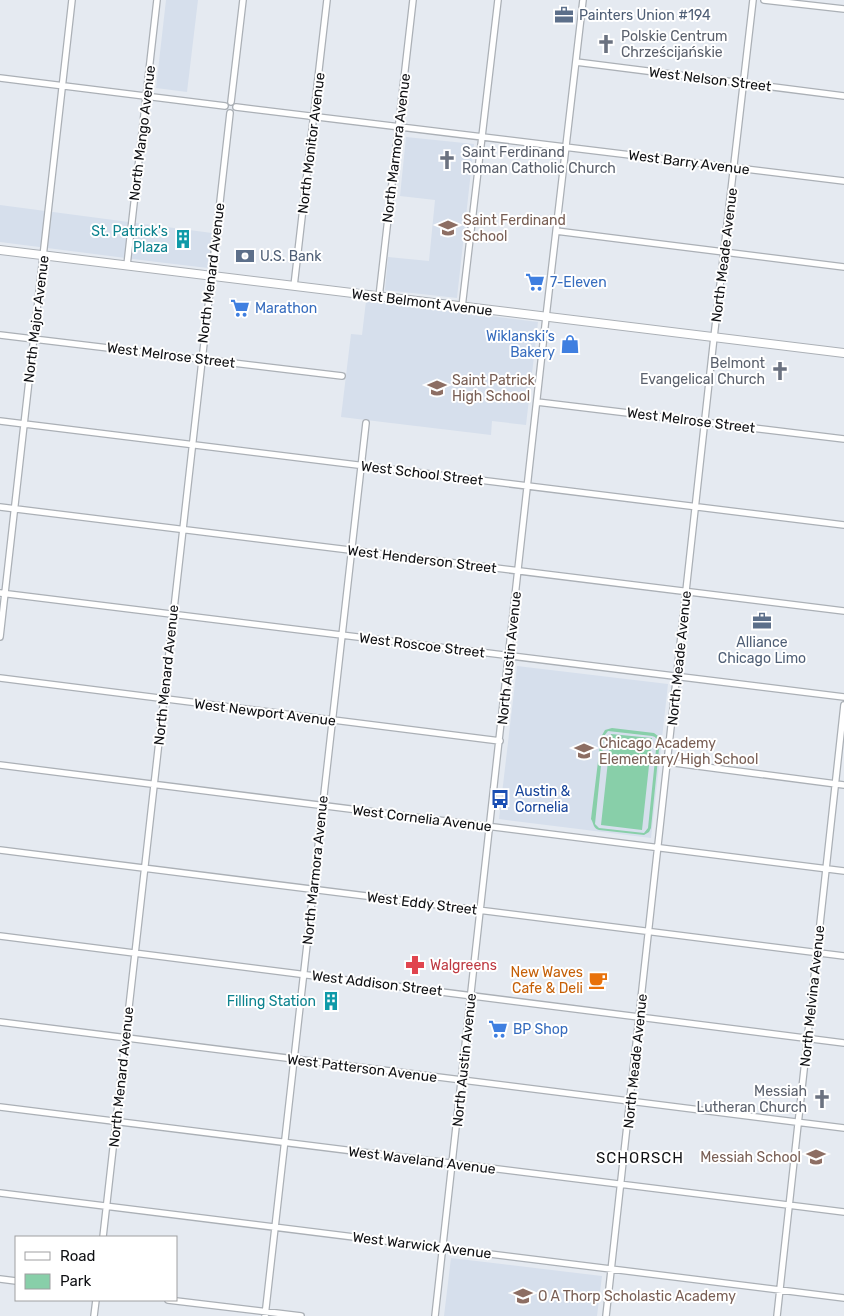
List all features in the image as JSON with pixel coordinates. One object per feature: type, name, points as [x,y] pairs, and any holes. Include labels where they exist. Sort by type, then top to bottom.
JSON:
[{"type":"main road","name":"West Belmont Avenue","points":[[0,250],[844,353]]},
{"type":"street","name":"North Major Avenue","points":[[0,637],[2,593],[14,509],[72,0]]},
{"type":"street","name":"North Mango Avenue","points":[[127,265],[157,0]]},
{"type":"street","points":[[225,106],[230,113],[234,112],[236,107],[232,102],[243,0]]},
{"type":"street","name":"North Monitor Avenue","points":[[294,286],[327,0]]},
{"type":"street","name":"North Marmora Avenue","points":[[379,296],[413,0]]},
{"type":"street","points":[[462,307],[498,0]]},
{"type":"street","name":"North Austin Avenue","points":[[435,1316],[583,0]]},
{"type":"street","name":"North Meade Avenue","points":[[606,1316],[753,0]]},
{"type":"street","points":[[764,0],[841,9],[838,0]]},
{"type":"street","name":"West Nelson Street","points":[[576,62],[844,96]]},
{"type":"street","points":[[0,78],[225,106],[227,103],[232,102]]},
{"type":"street","name":"West Barry Avenue","points":[[236,107],[844,181]]},
{"type":"street","name":"North Menard Avenue","points":[[103,1236],[230,113]]},
{"type":"street","points":[[556,232],[844,267]]},
{"type":"street","name":"West Melrose Street","points":[[0,335],[342,376]]},
{"type":"street","name":"West Melrose Street","points":[[537,402],[844,439]]},
{"type":"street","name":"West School Street","points":[[0,421],[844,525]]},
{"type":"street","name":"North Marmora Avenue","points":[[265,1314],[366,423]]},
{"type":"street","name":"West Henderson Street","points":[[0,507],[844,611]]},
{"type":"street","name":"West Roscoe Street","points":[[2,593],[844,698]]},
{"type":"street","name":"West Newport Avenue","points":[[0,678],[500,741]]},
{"type":"street","name":"North Melvina Avenue","points":[[777,1316],[844,705]]},
{"type":"street","points":[[668,762],[844,784]]},
{"type":"street","name":"West Cornelia Avenue","points":[[0,765],[844,871]]},
{"type":"street","name":"West Eddy Street","points":[[0,850],[844,956]]},
{"type":"street","name":"West Addison Street","points":[[0,936],[844,1043]]},
{"type":"street","name":"West Patterson Avenue","points":[[0,1022],[844,1128]]},
{"type":"street","name":"West Waveland Avenue","points":[[0,1107],[844,1212]]},
{"type":"street","name":"West Warwick Avenue","points":[[0,1193],[844,1298]]},
{"type":"street","points":[[0,1279],[15,1281]]},
{"type":"street","points":[[94,1316],[96,1301]]},
{"type":"street","points":[[175,1301],[265,1314],[301,1316]]},
{"type":"shaded area","points":[[166,0],[198,0],[187,92],[156,88]]},
{"type":"shaded area","name":"Saint Ferdinand School","points":[[406,137],[474,144],[457,298],[385,290],[388,257],[429,261],[435,200],[400,196]]},
{"type":"shaded area","points":[[0,205],[212,233],[208,268],[0,242]]},
{"type":"shaded area","name":"Saint Patrick High School","points":[[366,301],[538,322],[526,425],[492,421],[491,435],[341,417],[351,334],[362,335]]},
{"type":"shaded area","name":"Chicago Academy Elementary/High School","points":[[517,666],[668,684],[651,838],[499,819]]},
{"type":"shaded area","name":"O A Thorp Scholastic Academy","points":[[451,1258],[602,1276],[597,1316],[444,1316]]},
{"type":"green space","points":[[612,728],[654,733],[660,739],[651,828],[644,835],[599,830],[591,819],[601,737],[605,730]],"holes":[[[608,731],[652,736],[657,740],[648,828],[644,833],[599,828],[595,824],[604,736]]]},
{"type":"green space","points":[[611,734],[652,738],[642,830],[601,825]]},
{"type":"place","name":"Painters Union #194","points":[[564,15]]},
{"type":"place","name":"Polskie Centrum Chrześcijańskie","points":[[606,44]]},
{"type":"place","name":"Saint Ferdinand Roman Catholic Church","points":[[447,160]]},
{"type":"place","name":"Saint Ferdinand School","points":[[448,228]]},
{"type":"place","name":"St. Patrick's Plaza","points":[[183,239]]},
{"type":"place","name":"U.S. Bank","points":[[245,256]]},
{"type":"place","name":"7-Eleven","points":[[535,282]]},
{"type":"place","name":"Marathon","points":[[240,308]]},
{"type":"place","name":"Wiklanski’s Bakery","points":[[570,344]]},
{"type":"place","name":"Belmont Evangelical Church","points":[[780,371]]},
{"type":"place","name":"Saint Patrick High School","points":[[437,388]]},
{"type":"place","name":"Alliance Chicago Limo","points":[[762,621]]},
{"type":"place","name":"Chicago Academy Elementary/High School","points":[[584,751]]},
{"type":"place","name":"Austin & Cornelia","points":[[500,799]]},
{"type":"place","name":"Walgreens","points":[[415,965]]},
{"type":"place","name":"New Waves Cafe & Deli","points":[[598,980]]},
{"type":"place","name":"Filling Station","points":[[331,1001]]},
{"type":"place","name":"BP Shop","points":[[498,1029]]},
{"type":"place","name":"Messiah Lutheran Church","points":[[822,1099]]},
{"type":"place","name":"Messiah School","points":[[816,1157]]},
{"type":"place","name":"O A Thorp Scholastic Academy","points":[[523,1296]]},
{"type":"district","name":"SCHORSCH","points":[[640,1158]]}]
